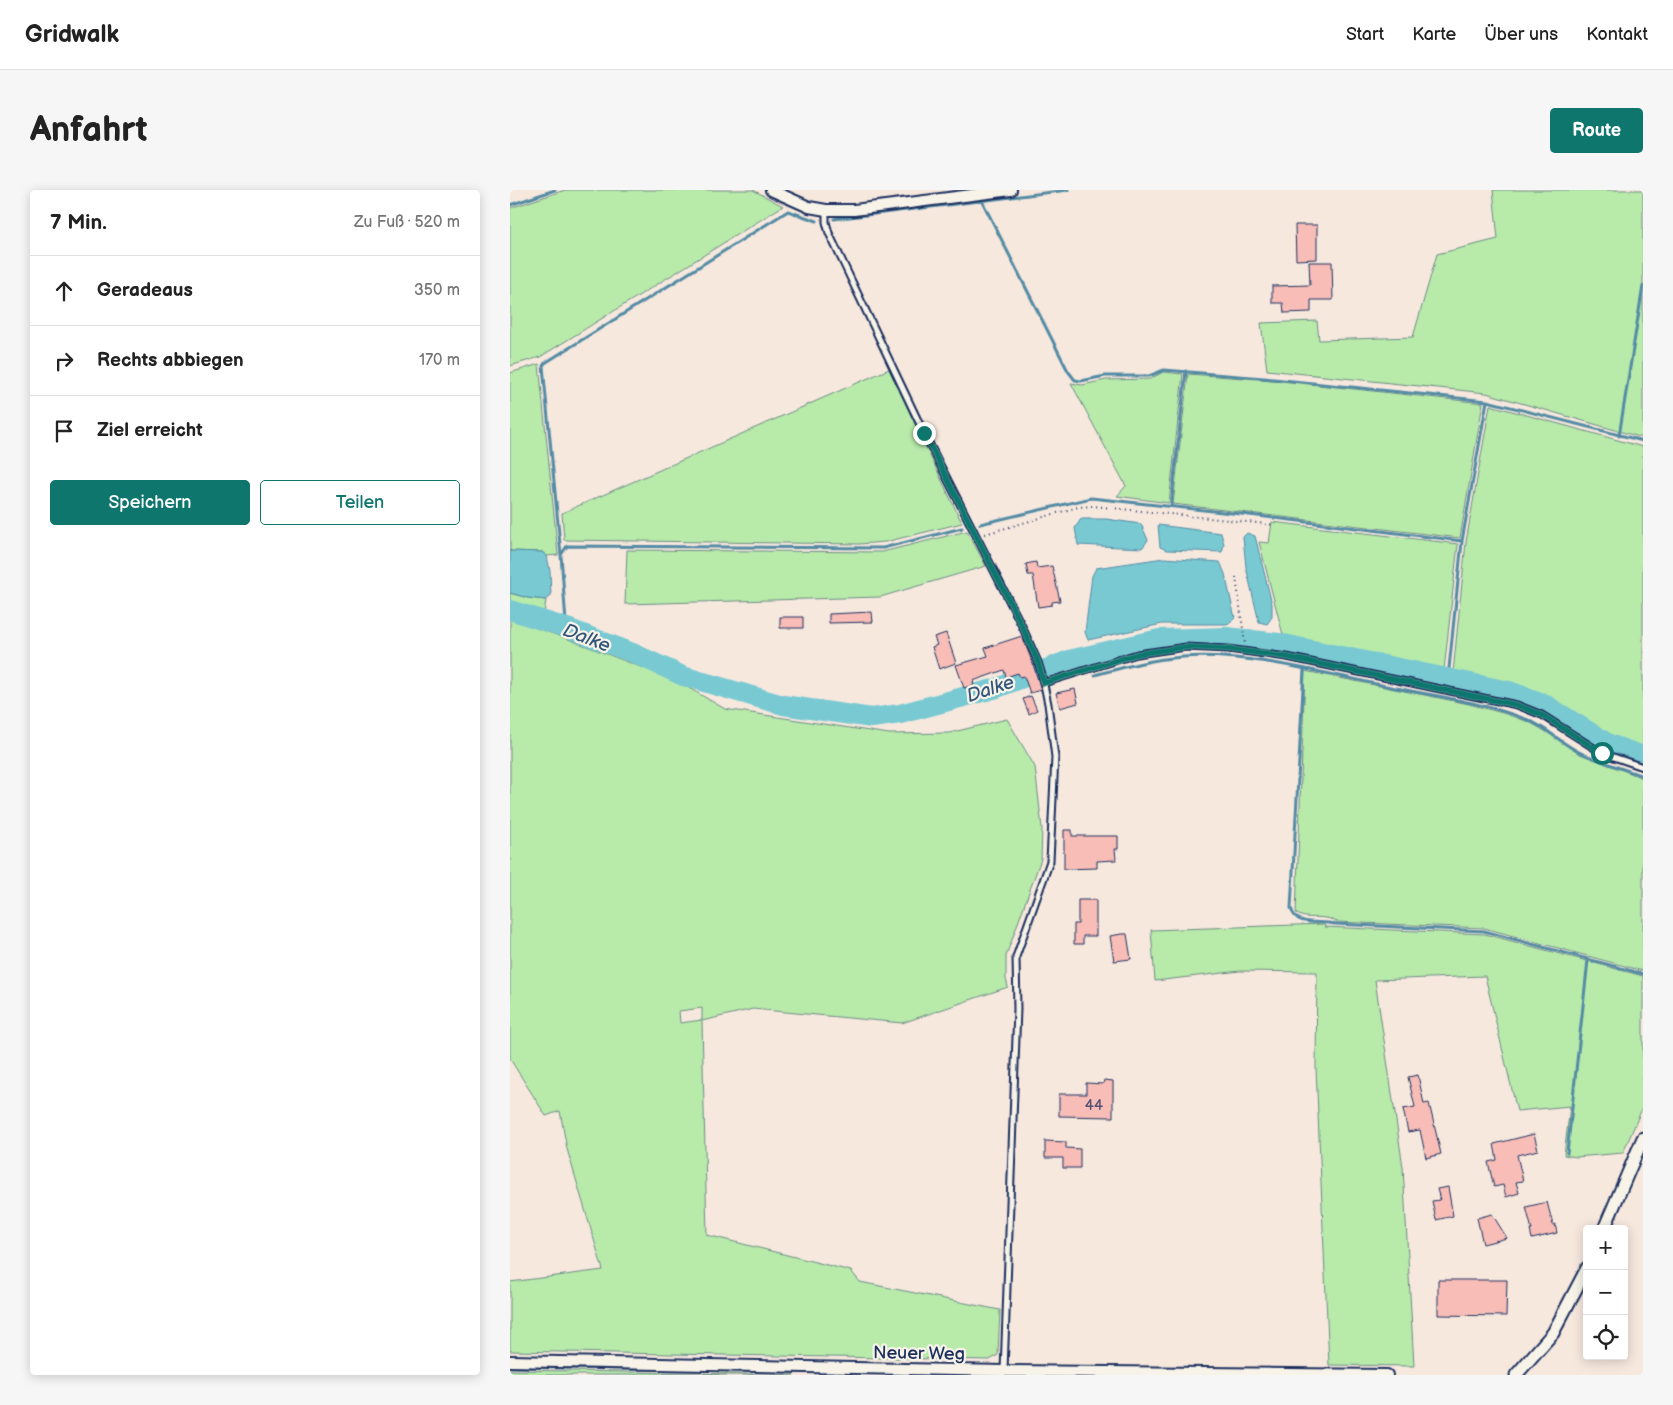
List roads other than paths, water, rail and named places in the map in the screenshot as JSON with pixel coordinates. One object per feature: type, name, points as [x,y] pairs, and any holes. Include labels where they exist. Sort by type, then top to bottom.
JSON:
[{"type":"street","points":[[771,190],[809,207],[826,210],[854,210],[1011,190]]},
{"type":"street","points":[[1606,1225],[1643,1138]]},
{"type":"street","points":[[1516,1375],[1553,1334],[1586,1270]]},
{"type":"street","name":"Neuer Weg","points":[[510,1360],[1004,1370],[1387,1375]]},
{"type":"lane","points":[[826,210],[826,222],[829,233],[924,433],[1038,662],[1044,683],[1055,757],[1050,861],[1016,958],[1017,1009],[1004,1370]]},
{"type":"lane","points":[[1044,683],[1137,654],[1186,647],[1237,650],[1287,657],[1517,705],[1542,715],[1602,753],[1643,767]]},
{"type":"water","points":[[1081,519],[1106,519],[1141,524],[1148,540],[1142,548],[1078,545],[1075,528]]},
{"type":"water","points":[[1158,525],[1221,533],[1224,544],[1222,552],[1167,550],[1160,547]]},
{"type":"water","points":[[1247,533],[1255,536],[1272,604],[1272,617],[1267,624],[1259,622],[1246,567],[1243,537]]},
{"type":"water","points":[[510,551],[542,552],[547,556],[551,596],[546,600],[510,593]]},
{"type":"water","points":[[1164,558],[1220,562],[1225,574],[1235,618],[1228,624],[1162,624],[1088,640],[1085,632],[1092,576],[1096,568]]},
{"type":"waterway","points":[[510,205],[555,190]]},
{"type":"waterway","points":[[834,219],[1068,190]]},
{"type":"waterway","points":[[982,201],[1068,371],[1075,380],[1081,381],[1105,376],[1149,376],[1164,370],[1264,378],[1487,401],[1643,441]]},
{"type":"waterway","points":[[561,555],[543,366],[545,363],[788,211],[817,221]]},
{"type":"waterway","points":[[1619,436],[1643,286]]},
{"type":"waterway","points":[[1171,506],[1186,371]]},
{"type":"waterway","points":[[1448,678],[1462,541],[1487,401]]},
{"type":"waterway","points":[[980,524],[1091,498],[1462,541]]},
{"type":"waterway","points":[[563,627],[566,622],[561,555],[567,546],[883,548],[962,528]]},
{"type":"waterway","name":"Dalke","points":[[510,610],[570,629],[633,653],[683,676],[783,705],[872,718],[900,714],[997,688],[1069,660],[1159,639],[1227,637],[1279,643],[1509,691],[1543,703],[1609,744],[1643,756]]},
{"type":"waterway","points":[[1095,675],[1150,661],[1183,657],[1235,658],[1290,666],[1496,709],[1535,723],[1579,752],[1643,776]]},
{"type":"waterway","points":[[1304,669],[1291,908],[1298,918],[1308,922],[1335,924],[1484,931],[1643,974]]},
{"type":"waterway","points":[[1567,1153],[1588,960]]},
{"type":"waterway","points":[[510,1367],[917,1374]]}]
